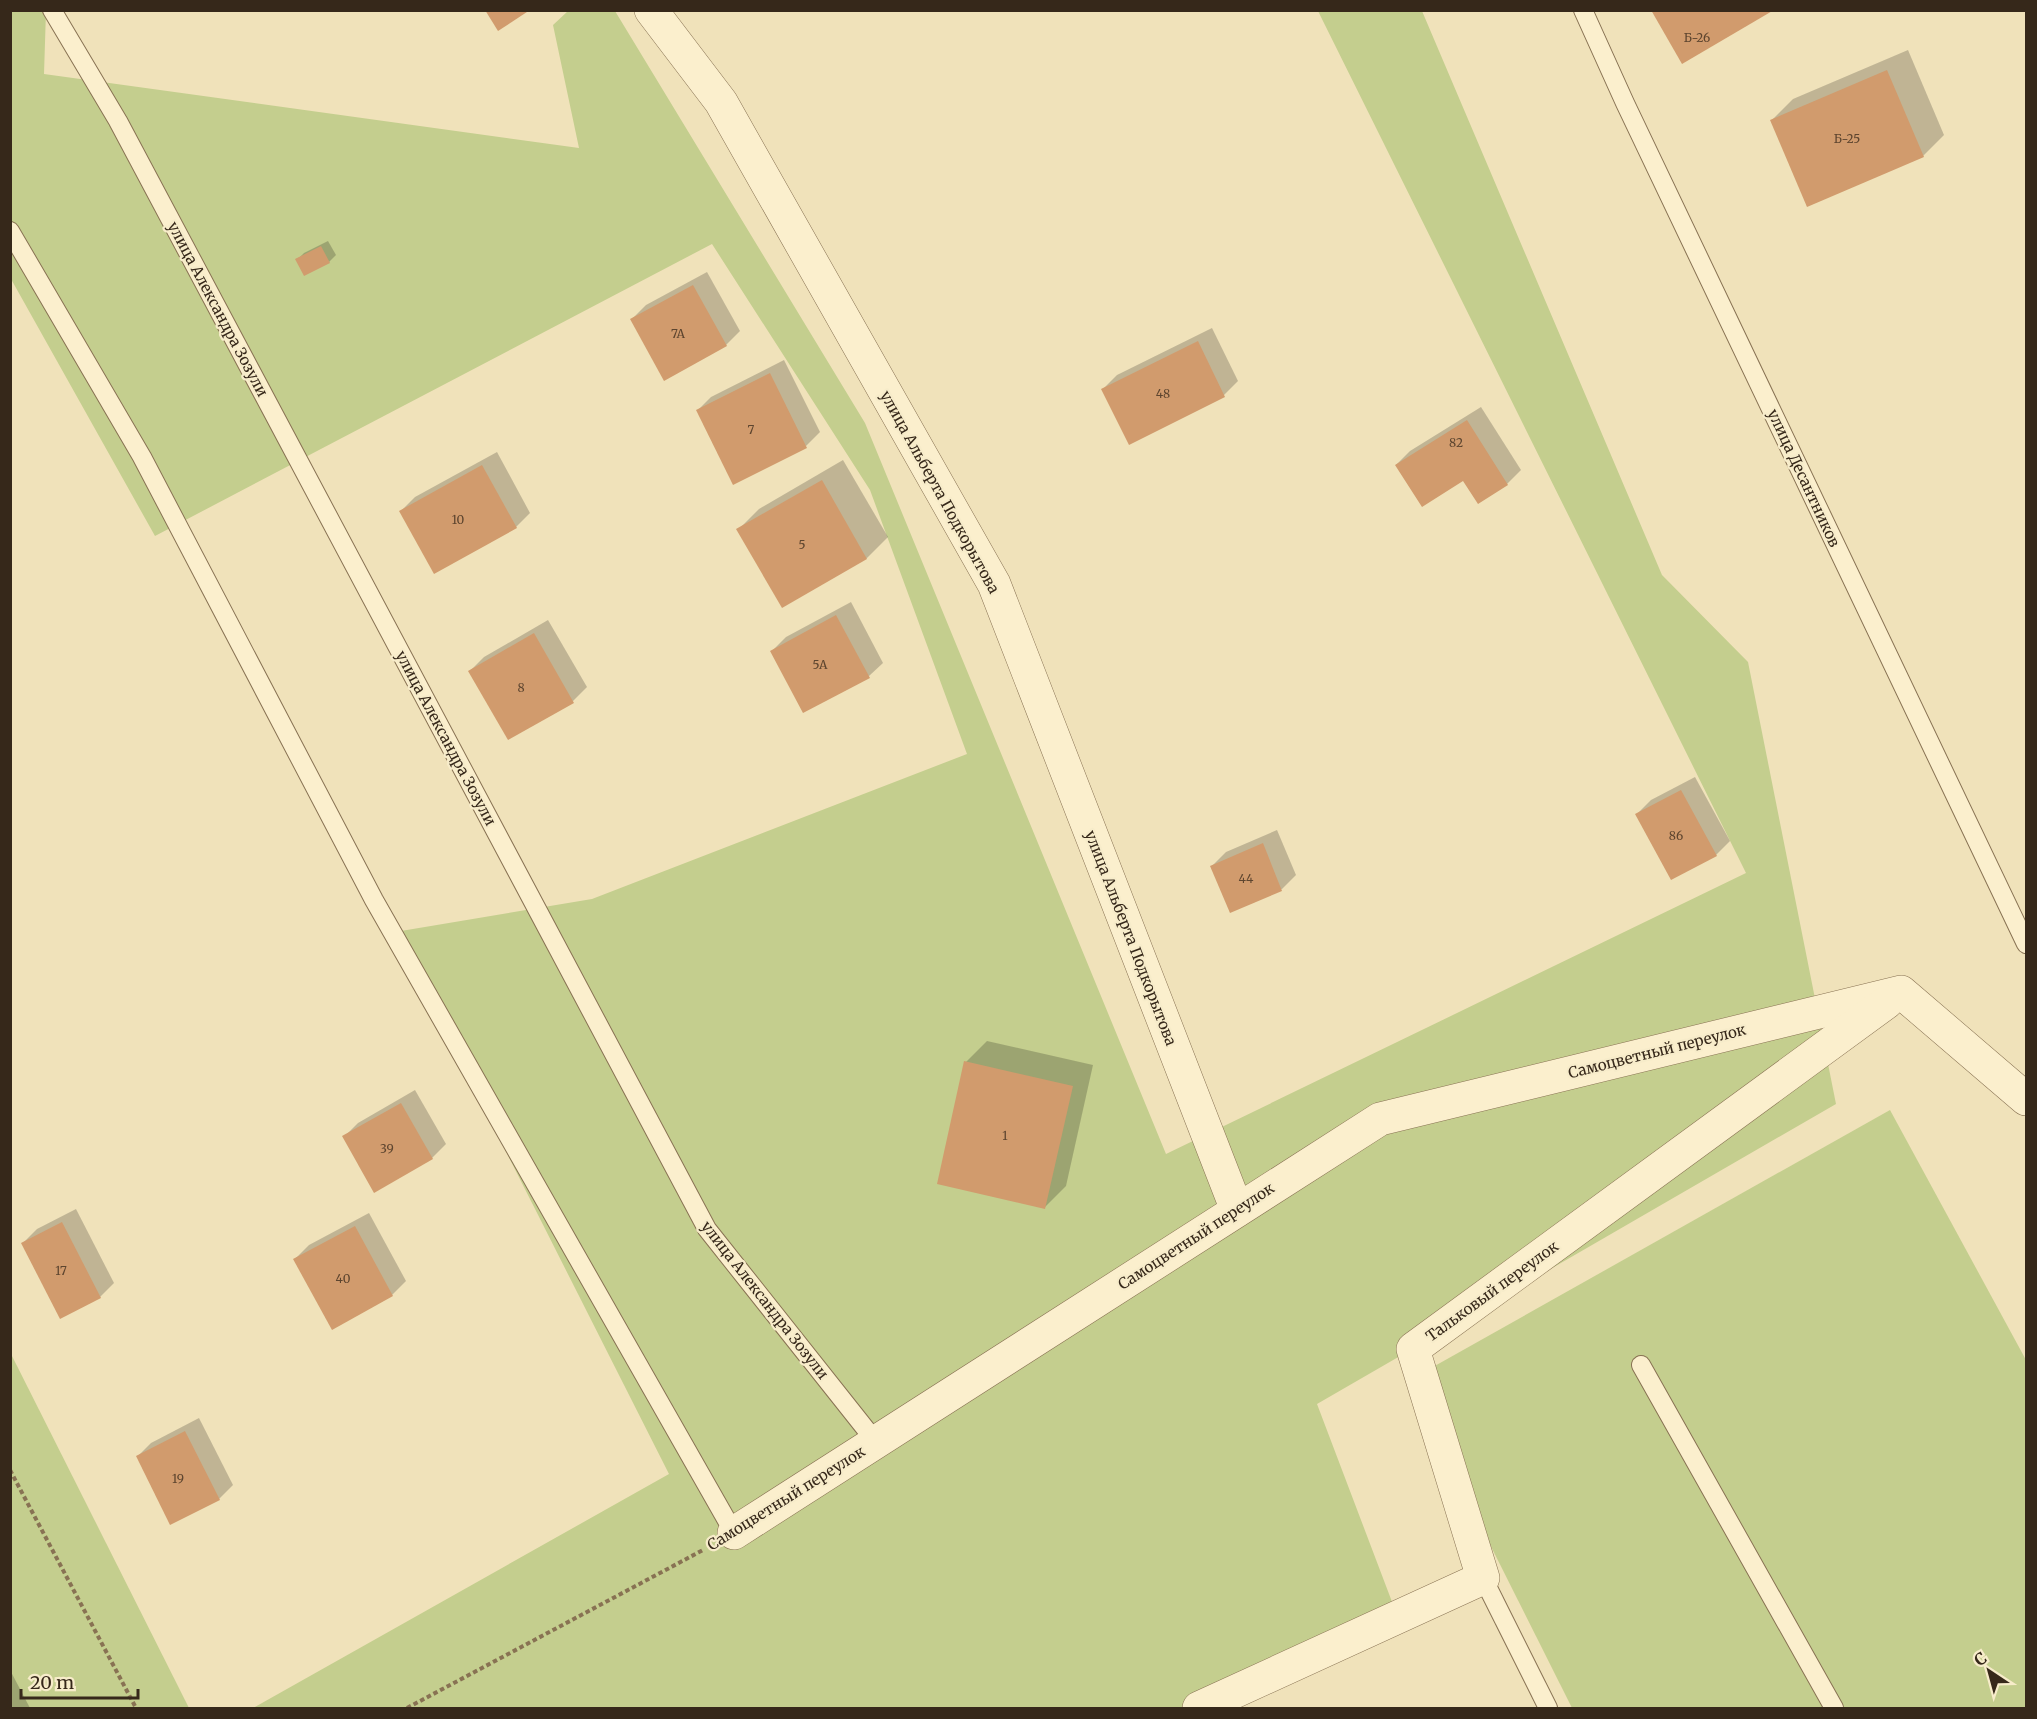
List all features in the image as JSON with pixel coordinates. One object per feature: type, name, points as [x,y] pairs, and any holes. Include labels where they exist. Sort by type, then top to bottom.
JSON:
[{"type":"street","name":"улица Альберта Подкорытова","points":[[651,10],[722,102],[994,584],[1237,1210]]},
{"type":"street","name":"Самоцветный переулок","points":[[734,1533],[1380,1119],[1900,992]]},
{"type":"street","points":[[1900,992],[2026,1099]]},
{"type":"street","name":"Тальковый переулок","points":[[1483,1578],[1413,1349],[1900,992]]},
{"type":"street","points":[[1199,1708],[1483,1578]]},
{"type":"lane","name":"улица Александра Зозули","points":[[52,10],[118,121],[707,1229],[876,1442]]},
{"type":"lane","name":"улица Десантников","points":[[1583,10],[1625,103],[2026,944]]},
{"type":"lane","points":[[10,231],[142,457],[374,900],[734,1533]]},
{"type":"lane","points":[[1641,1365],[1834,1708]]},
{"type":"lane","points":[[1483,1578],[1548,1708]]},
{"type":"path","points":[[10,1470],[136,1708]]},
{"type":"path","name":"Самоцветный переулок","points":[[407,1708],[734,1533]]},
{"type":"green space","points":[[10,11],[46,11],[44,74],[579,148],[553,25],[568,11],[615,11],[865,423],[1166,1154],[1746,873],[1318,11],[1422,11],[1662,575],[1748,662],[1836,1104],[1317,1404],[1397,1615],[1215,1708],[253,1708],[669,1474],[395,932],[592,899],[967,754],[870,490],[712,244],[155,536],[11,279]]},
{"type":"green space","points":[[1890,1110],[2026,1360],[2026,1708],[1572,1708],[1408,1381]]},
{"type":"green space","points":[[11,1354],[189,1708],[11,1708]]},
{"type":"building","points":[[485,10],[530,10],[498,31]]},
{"type":"building","points":[[1651,10],[1774,10],[1682,64]]},
{"type":"building","points":[[1887,70],[1924,157],[1807,207],[1770,120]]},
{"type":"building","points":[[321,246],[330,263],[304,276],[295,259]]},
{"type":"building","points":[[693,285],[727,346],[664,381],[630,319]]},
{"type":"building","points":[[1198,341],[1225,397],[1129,445],[1101,389]]},
{"type":"building","points":[[770,373],[807,448],[733,485],[696,410]]},
{"type":"building","points":[[1467,420],[1508,485],[1478,504],[1463,481],[1422,507],[1395,465]]},
{"type":"building","points":[[482,465],[517,528],[434,574],[399,511]]},
{"type":"building","points":[[822,480],[867,559],[782,608],[736,529]]},
{"type":"building","points":[[836,615],[870,678],[803,713],[770,651]]},
{"type":"building","points":[[534,633],[574,703],[508,740],[468,671]]},
{"type":"building","points":[[1681,790],[1717,856],[1671,880],[1635,814]]},
{"type":"building","points":[[1263,843],[1282,891],[1230,913],[1210,866]]},
{"type":"building","points":[[964,1061],[1073,1086],[1045,1209],[937,1184]]},
{"type":"building","points":[[401,1103],[433,1159],[374,1193],[342,1136]]},
{"type":"building","points":[[62,1222],[101,1298],[60,1319],[21,1243]]},
{"type":"building","points":[[355,1226],[393,1296],[332,1330],[293,1259]]},
{"type":"building","points":[[185,1431],[220,1500],[170,1525],[136,1456]]}]
